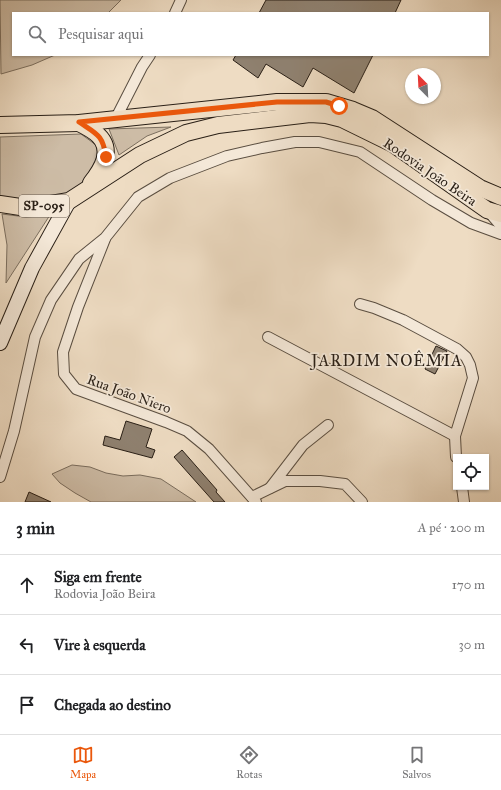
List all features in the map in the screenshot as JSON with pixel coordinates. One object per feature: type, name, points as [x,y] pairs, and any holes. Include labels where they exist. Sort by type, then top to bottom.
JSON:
[{"type":"main road","name":"Rodovia João Beira","points":[[0,124],[115,120],[277,102],[326,102],[372,118],[480,188],[501,197]]},
{"type":"main road","name":"Rodovia João Beira","points":[[0,204],[27,208],[70,201],[140,155],[186,132],[218,125],[310,114],[326,115],[342,119],[394,144],[494,212]]},
{"type":"main road","points":[[79,122],[98,135],[104,144],[106,157],[100,171],[85,190]]},
{"type":"main road","points":[[0,343],[32,268],[70,201]]},
{"type":"street","points":[[175,12],[181,0]]},
{"type":"street","points":[[115,120],[142,67],[149,56]]},
{"type":"street","points":[[0,477],[14,431],[35,337],[51,300],[79,259],[105,238],[138,197],[170,178],[227,156],[295,142],[319,142],[360,152],[471,223],[501,234]]},
{"type":"street","points":[[494,212],[501,226]]},
{"type":"street","name":"Rua João Niero","points":[[105,238],[78,307],[63,352],[64,374],[76,389],[187,431],[209,449],[254,499]]},
{"type":"street","points":[[360,304],[403,320],[457,350],[466,357],[470,365],[473,378],[455,436],[456,454]]},
{"type":"street","points":[[268,337],[455,436]]},
{"type":"street","points":[[269,489],[303,444],[328,425]]},
{"type":"street","points":[[254,499],[285,481],[320,481],[345,484],[362,502]]},
{"type":"street","points":[[462,490],[464,502]]},
{"type":"shaded area","points":[[0,0],[121,0],[109,12],[12,12],[12,56],[53,56],[32,65],[1,74]]},
{"type":"shaded area","points":[[171,127],[147,136],[119,155],[109,129]]},
{"type":"shaded area","points":[[81,134],[96,145],[103,160],[97,176],[60,199],[25,205],[0,199],[0,137]]},
{"type":"shaded area","points":[[2,214],[26,217],[50,215],[6,283],[7,245]]},
{"type":"shaded area","points":[[72,465],[90,467],[106,473],[123,476],[140,475],[161,479],[196,502],[91,502],[60,483],[52,474]]},
{"type":"building","points":[[266,0],[401,0],[395,12],[260,12]]},
{"type":"building","points":[[235,56],[372,56],[354,93],[313,68],[303,87],[266,64],[258,78],[233,60]]},
{"type":"building","points":[[436,346],[447,351],[435,374],[425,369]]},
{"type":"building","points":[[126,421],[152,429],[146,447],[155,450],[152,458],[103,445],[105,436],[120,440]]},
{"type":"building","points":[[182,450],[217,490],[216,492],[225,502],[214,502],[174,457]]},
{"type":"building","points":[[29,492],[51,502],[25,502]]},
{"type":"district","name":"JARDIM NOÊMIA","points":[[387,360]]},
{"type":"route","points":[[106,157],[104,144],[98,135],[79,122],[115,120],[277,102],[326,102],[339,106]]}]
